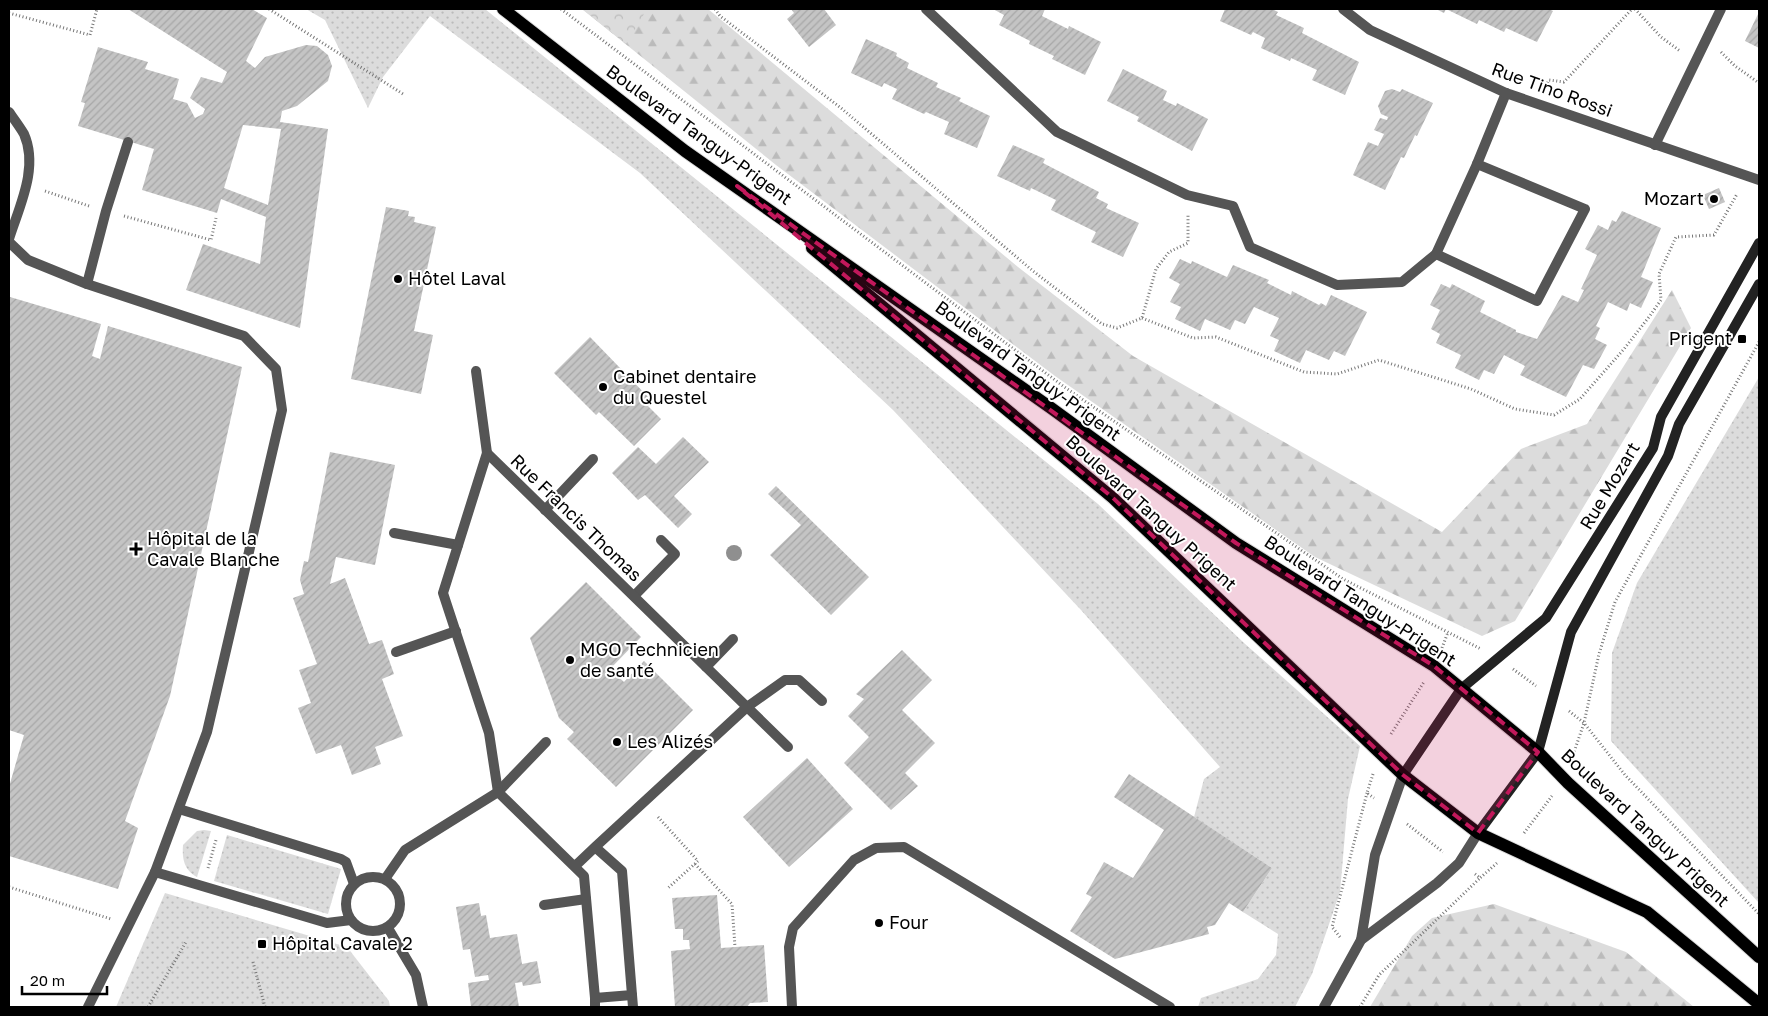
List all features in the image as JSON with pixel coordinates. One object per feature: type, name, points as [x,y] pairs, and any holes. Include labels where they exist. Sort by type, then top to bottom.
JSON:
[{"type":"main road","name":"Boulevard Tanguy-Prigent","points":[[503,9],[685,151],[1042,402],[1236,543],[1434,666],[1538,752]]},
{"type":"main road","name":"Boulevard Tanguy Prigent","points":[[737,186],[1113,498],[1403,775]]},
{"type":"main road","name":"Boulevard Tanguy Prigent","points":[[1538,752],[1759,957]]},
{"type":"main road","points":[[1403,775],[1478,833],[1647,912],[1759,1004]]},
{"type":"street","points":[[926,9],[1057,132],[1187,195],[1233,206],[1250,247],[1337,285],[1402,282],[1436,254],[1478,164],[1506,93]]},
{"type":"street","name":"Rue Tino Rossi","points":[[1343,9],[1370,30],[1506,93],[1759,180]]},
{"type":"street","points":[[1655,145],[1721,9]]},
{"type":"street","points":[[9,112],[24,135],[29,159],[27,185],[9,240],[28,260],[87,284],[244,336],[276,369],[282,410],[207,732],[155,872],[88,1007]]},
{"type":"street","points":[[87,284],[106,211],[128,142]]},
{"type":"street","points":[[1436,254],[1537,301],[1585,209],[1478,164]]},
{"type":"street","name":"Rue Mozart","points":[[1461,690],[1546,618],[1654,448],[1661,418],[1759,244]]},
{"type":"street","name":"Rue Mozart","points":[[1538,752],[1571,632],[1668,456],[1679,424],[1759,284]]},
{"type":"street","points":[[476,371],[487,454]]},
{"type":"street","name":"Rue Francis Thomas","points":[[498,792],[489,733],[443,592],[487,454],[788,747]]},
{"type":"street","points":[[545,510],[593,459]]},
{"type":"street","points":[[394,532],[458,544]]},
{"type":"street","points":[[634,596],[675,554],[661,540]]},
{"type":"street","points":[[396,652],[456,630]]},
{"type":"street","points":[[706,666],[733,640]]},
{"type":"street","points":[[575,866],[747,707],[785,680],[799,680],[822,700]]},
{"type":"street","points":[[1324,1007],[1361,940],[1375,855],[1403,775],[1461,690]]},
{"type":"street","points":[[385,879],[405,850],[498,792],[546,742]]},
{"type":"street","name":"Boulevard Tanguy Prigent","points":[[1478,833],[1538,752]]},
{"type":"street","points":[[498,792],[584,876],[595,1003],[632,995]]},
{"type":"street","points":[[179,810],[341,859],[346,862],[354,884]]},
{"type":"street","points":[[1361,940],[1436,883],[1459,863],[1478,833]]},
{"type":"street","points":[[792,1007],[789,948],[793,928],[854,860],[876,848],[904,847],[1170,1007]]},
{"type":"street","points":[[595,848],[622,870],[633,1007]]},
{"type":"street","points":[[155,872],[327,923],[351,920]]},
{"type":"street","points":[[369,877],[385,879],[399,893],[401,902],[400,912],[388,928],[376,932],[364,930],[351,920],[346,911],[349,892],[354,884],[369,877]]},
{"type":"street","points":[[544,905],[586,899]]},
{"type":"street","points":[[388,928],[416,975],[423,1007]]},
{"type":"path","points":[[9,13],[90,35],[97,9]]},
{"type":"path","points":[[269,9],[403,94]]},
{"type":"path","points":[[561,9],[1063,386],[1343,579],[1499,658]]},
{"type":"path","points":[[715,9],[720,16],[841,108],[1032,271],[1102,324],[1117,328],[1142,318],[1193,338],[1216,336],[1304,372],[1337,374],[1379,360],[1471,389],[1515,410],[1554,415],[1580,399],[1624,349],[1661,300],[1659,274],[1676,237],[1714,235],[1746,176]]},
{"type":"path","points":[[1564,82],[1634,9],[1661,37],[1679,51]]},
{"type":"path","points":[[1709,34],[1723,55],[1759,83]]},
{"type":"path","points":[[1142,318],[1156,269],[1169,252],[1188,243],[1187,195]]},
{"type":"path","points":[[1360,1007],[1379,975],[1511,850],[1565,779],[1584,723],[1599,654],[1616,602],[1759,342]]},
{"type":"path","points":[[1354,952],[1332,927],[1379,752],[1434,666],[1448,632]]},
{"type":"path","points":[[1584,723],[1625,775],[1759,914]]},
{"type":"path","points":[[1368,793],[1480,878]]},
{"type":"path","points":[[658,817],[698,861],[668,888]]},
{"type":"path","points":[[207,871],[218,834]]},
{"type":"path","points":[[695,864],[732,904],[734,947]]},
{"type":"path","points":[[9,887],[129,924]]},
{"type":"path","points":[[148,1007],[186,942]]},
{"type":"path","points":[[253,962],[265,1007]]},
{"type":"highlighted area","points":[[737,186],[1236,543],[1434,666],[1538,752],[1478,833],[1403,775],[1113,498]]},
{"type":"green space","points":[[306,9],[485,9],[1098,504],[1244,643],[1360,746],[1348,799],[1340,892],[1312,974],[1295,1007],[1198,1007],[1201,998],[1258,979],[1276,955],[1278,934],[1243,912],[1272,868],[1194,817],[1204,779],[1220,767],[1081,610],[893,410],[640,173],[430,16],[383,77],[368,108],[325,20]]},
{"type":"green space","points":[[582,9],[708,9],[1018,267],[1133,356],[1442,532],[1521,449],[1587,424],[1672,290],[1691,328],[1515,621],[1482,636],[1315,557],[1055,376],[776,165]]},
{"type":"green space","points":[[582,9],[647,9],[626,44]]},
{"type":"green space","points":[[1759,377],[1759,903],[1611,741],[1612,653],[1637,583]]},
{"type":"green space","points":[[197,831],[211,831],[197,877],[189,871],[185,864],[183,845]]},
{"type":"green space","points":[[227,835],[341,869],[328,914],[214,881]]},
{"type":"green space","points":[[165,893],[347,947],[389,1001],[390,1007],[116,1007]]},
{"type":"green space","points":[[1494,904],[1626,952],[1694,1007],[1370,1007],[1412,936],[1432,918]]},
{"type":"building","points":[[128,9],[252,9],[267,18],[246,61],[255,68],[265,57],[306,45],[317,46],[328,55],[332,66],[328,81],[297,106],[282,111],[280,122],[328,129],[300,328],[186,290],[203,244],[260,264],[266,217],[221,199],[217,213],[142,190],[154,149],[78,126],[85,103],[81,102],[98,47],[148,62],[145,69],[179,79],[173,99],[187,103],[195,118],[203,114],[205,109],[190,98],[201,77],[222,83],[227,72]],"holes":[[[243,125],[281,129],[268,205],[224,188]]]},
{"type":"building","points":[[791,9],[824,9],[836,25],[809,47],[787,19],[794,13]]},
{"type":"building","points":[[993,9],[1045,9],[1042,16],[1068,29],[1069,26],[1101,42],[1085,75],[1052,59],[1054,56],[1029,44],[1030,41],[999,25],[1004,15]]},
{"type":"building","points":[[1225,9],[1272,9],[1278,12],[1276,15],[1304,28],[1302,33],[1359,62],[1345,95],[1312,80],[1317,70],[1291,58],[1290,61],[1261,48],[1265,38],[1253,32],[1251,35],[1220,21]]},
{"type":"building","points":[[1436,9],[1446,9],[1444,13]]},
{"type":"building","points":[[1446,9],[1549,9],[1553,11],[1537,42],[1506,28],[1504,32],[1479,20],[1477,24]]},
{"type":"building","points":[[1759,12],[1759,48],[1745,41]]},
{"type":"building","points":[[866,39],[897,53],[896,56],[909,63],[907,68],[938,83],[936,87],[961,98],[959,101],[990,116],[977,148],[944,134],[949,122],[926,112],[924,114],[892,99],[897,89],[884,83],[882,87],[851,73]]},
{"type":"building","points":[[1123,69],[1167,91],[1163,100],[1176,106],[1177,103],[1208,119],[1192,151],[1137,121],[1139,117],[1107,101]]},
{"type":"building","points":[[1392,89],[1400,92],[1402,89],[1433,103],[1404,158],[1401,157],[1385,190],[1353,175],[1368,142],[1378,146],[1384,134],[1374,130],[1380,118],[1387,120],[1388,117],[1381,114],[1378,106],[1385,91]]},
{"type":"building","points":[[1013,145],[1045,159],[1043,163],[1099,192],[1096,198],[1108,204],[1106,208],[1139,223],[1123,257],[1091,242],[1096,232],[1051,210],[1056,200],[1031,188],[1030,191],[997,176]]},
{"type":"building","name":"Mozart","points":[[1719,188],[1725,202],[1709,209],[1703,195]]},
{"type":"building","name":"Hôtel Laval","points":[[386,207],[409,211],[408,216],[415,217],[414,222],[436,227],[414,331],[433,335],[421,394],[351,379]]},
{"type":"building","points":[[1622,211],[1661,228],[1641,277],[1653,282],[1641,308],[1630,303],[1627,311],[1608,302],[1596,326],[1600,328],[1595,339],[1607,345],[1594,369],[1583,365],[1566,397],[1520,375],[1525,366],[1504,355],[1494,374],[1484,370],[1479,380],[1455,368],[1461,355],[1436,343],[1440,334],[1431,329],[1440,310],[1430,305],[1441,284],[1450,288],[1452,284],[1485,301],[1480,312],[1516,330],[1516,332],[1537,339],[1562,295],[1578,302],[1584,290],[1581,289],[1597,255],[1585,249],[1598,225],[1608,230],[1612,220],[1616,222]]},
{"type":"building","points":[[1180,259],[1191,264],[1192,261],[1227,277],[1233,265],[1269,280],[1267,283],[1291,295],[1292,291],[1319,305],[1321,303],[1326,306],[1331,295],[1367,312],[1345,356],[1334,351],[1329,360],[1306,350],[1300,363],[1274,351],[1279,340],[1270,336],[1279,318],[1254,307],[1245,324],[1235,320],[1230,330],[1205,319],[1200,331],[1175,319],[1181,307],[1170,302],[1180,284],[1169,278]]},
{"type":"building","points":[[10,297],[101,324],[92,356],[100,359],[108,326],[242,367],[170,696],[125,821],[138,828],[118,889],[9,856],[9,787],[24,735],[9,730]]},
{"type":"building","name":"Cabinet dentaire du Questel","points":[[590,337],[652,401],[648,406],[661,419],[634,446],[599,412],[596,415],[554,373]]},
{"type":"building","points":[[683,437],[709,462],[674,496],[692,514],[678,528],[645,495],[638,500],[612,473],[638,447],[656,464]]},
{"type":"building","points":[[330,452],[395,465],[375,565],[336,557],[330,584],[345,578],[369,644],[382,640],[394,674],[382,679],[403,736],[375,747],[381,764],[352,775],[341,745],[316,754],[298,708],[311,703],[299,670],[317,664],[293,598],[304,594],[300,580],[304,561],[308,562]]},
{"type":"building","points":[[776,486],[869,577],[831,615],[770,555],[801,525],[768,494]]},
{"type":"building","points":[[586,582],[641,637],[610,669],[624,682],[644,661],[693,710],[616,787],[567,739],[574,732],[559,718],[530,638]]},
{"type":"building","points":[[902,650],[932,680],[902,710],[935,743],[905,773],[918,786],[891,810],[844,763],[869,737],[848,716],[864,699],[856,694]]},
{"type":"building","points":[[807,758],[853,809],[789,867],[743,817]]},
{"type":"building","points":[[1129,774],[1272,868],[1243,912],[1229,903],[1215,925],[1207,927],[1209,934],[1115,959],[1070,931],[1092,897],[1086,894],[1104,862],[1133,878],[1164,830],[1114,797]]},
{"type":"building","points":[[717,895],[721,948],[764,945],[768,1002],[750,1003],[747,1007],[675,1007],[671,951],[690,949],[689,940],[683,940],[683,929],[675,929],[672,898]]},
{"type":"building","points":[[479,903],[481,916],[486,915],[490,938],[517,934],[522,964],[537,961],[541,983],[523,986],[522,982],[515,983],[519,1007],[471,1007],[468,983],[489,980],[488,975],[475,977],[470,949],[463,950],[456,907]]},
{"type":"place","name":"Mozart","points":[[1714,199]]},
{"type":"place","name":"Hôtel Laval","points":[[398,279]]},
{"type":"place","name":"Prigent","points":[[1742,339]]},
{"type":"place","name":"Cabinet dentaire du Questel","points":[[603,387]]},
{"type":"place","name":"Hôpital de la Cavale Blanche","points":[[136,549]]},
{"type":"place","name":"MGO Technicien de santé","points":[[570,660]]},
{"type":"place","name":"Les Alizés","points":[[617,742]]},
{"type":"place","name":"Four","points":[[879,923]]},
{"type":"place","name":"Hôpital Cavale 2","points":[[262,944]]}]
